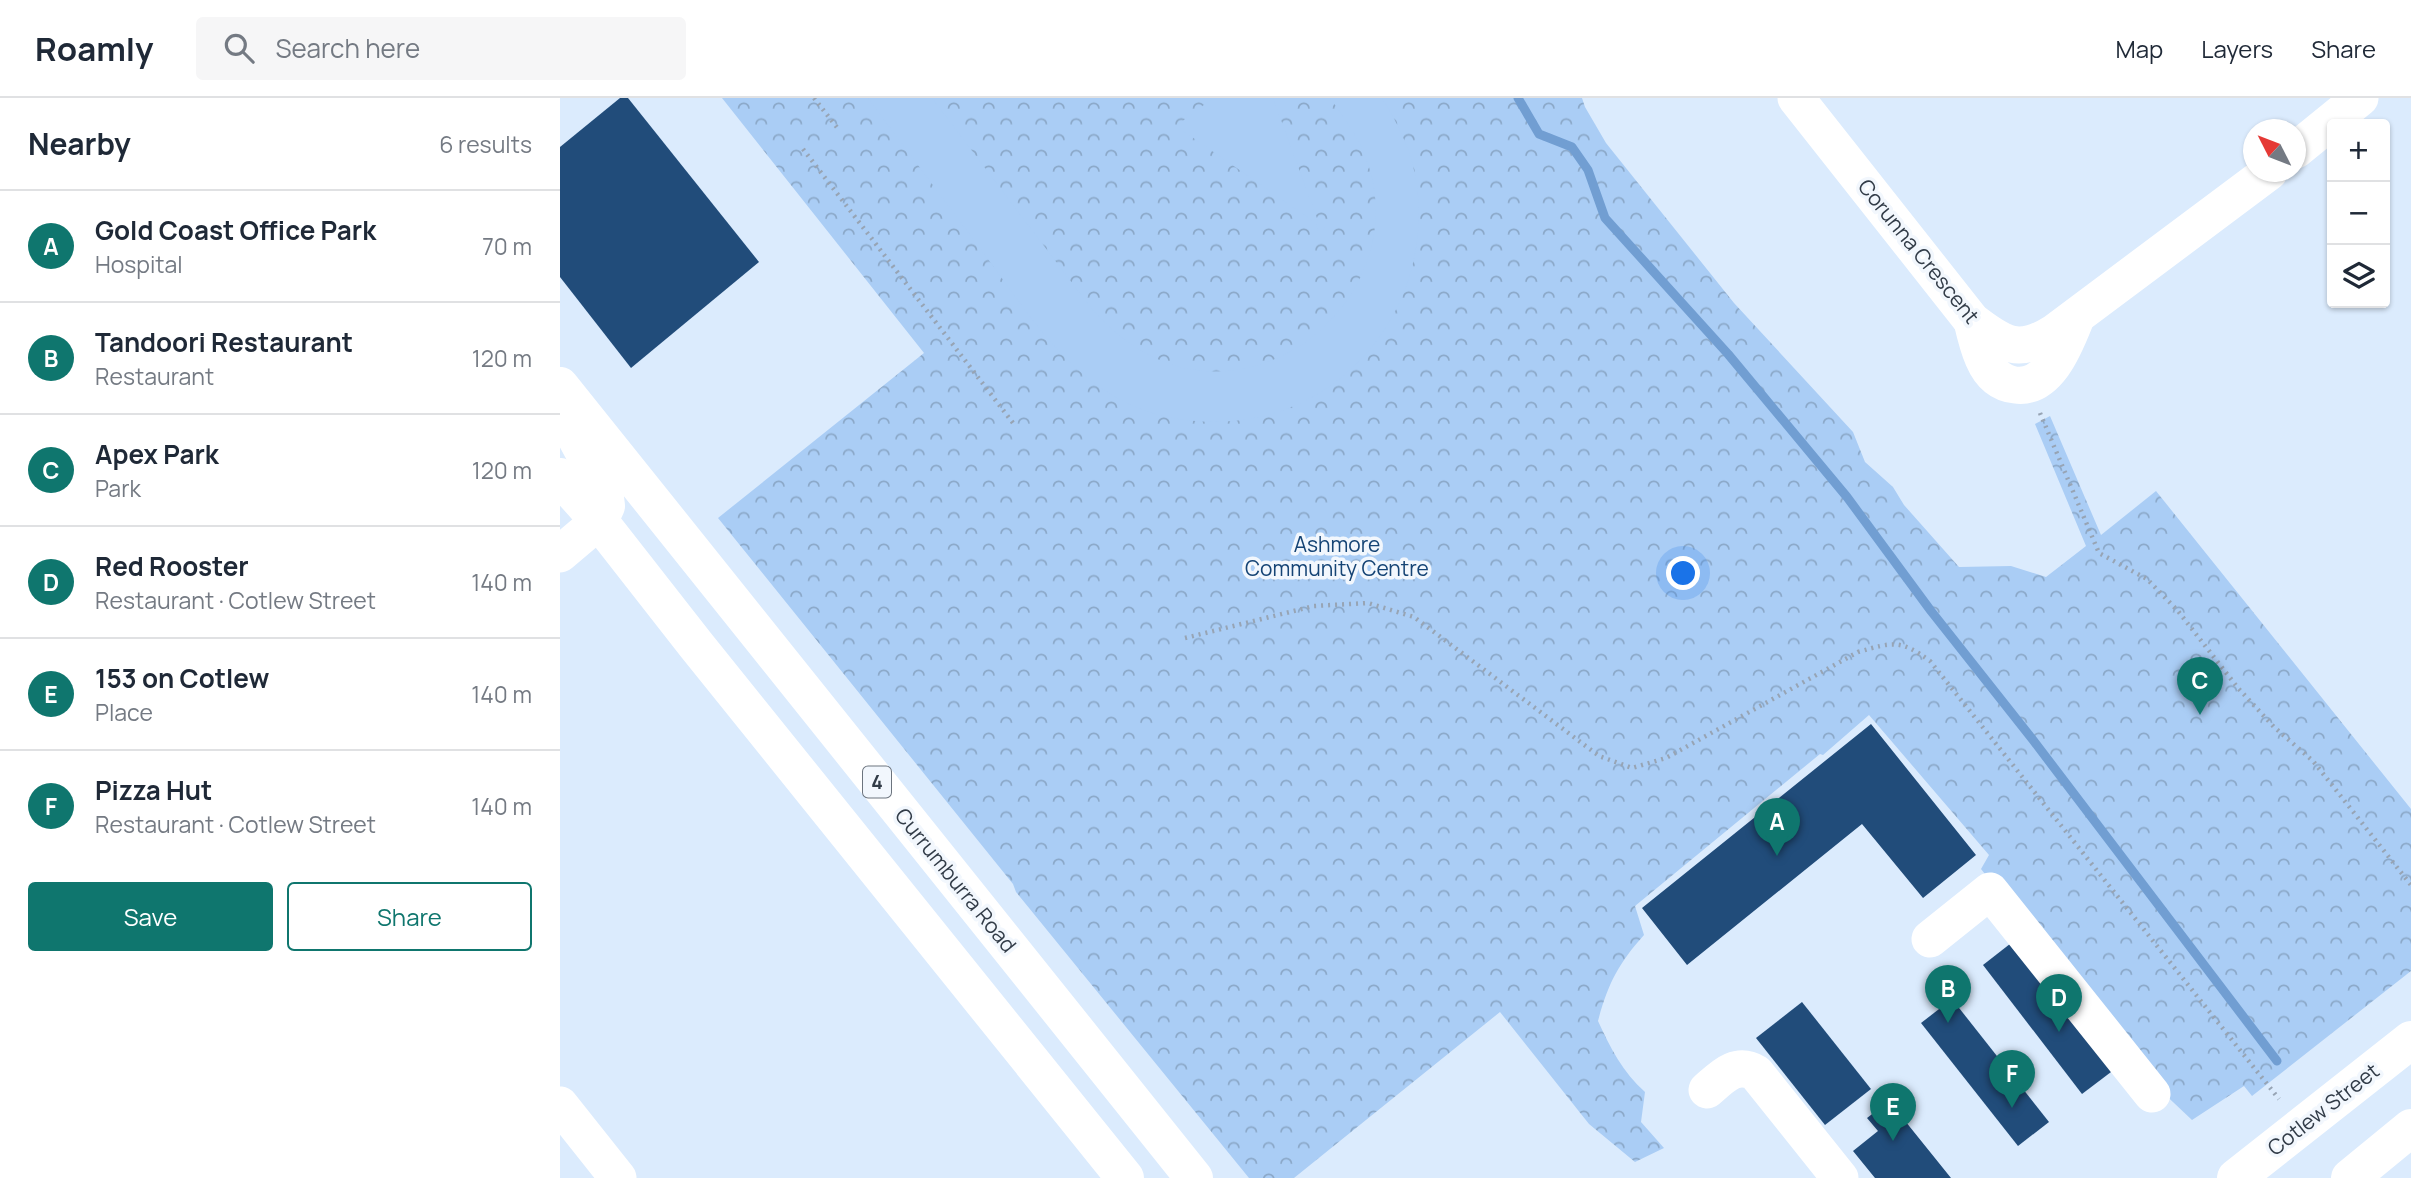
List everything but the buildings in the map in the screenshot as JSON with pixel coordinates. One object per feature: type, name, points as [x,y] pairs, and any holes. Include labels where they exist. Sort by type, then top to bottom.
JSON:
[{"type":"main road","name":"Currumburra Road","points":[[560,386],[1194,1178]]},
{"type":"main road","points":[[560,412],[578,439],[604,489],[606,506],[599,521]]},
{"type":"main road","points":[[560,477],[599,521],[704,656],[1125,1178]]},
{"type":"main road","name":"Cotlew Street","points":[[2236,1178],[2411,1040]]},
{"type":"main road","points":[[2350,1178],[2411,1128]]},
{"type":"street","name":"Corunna Crescent","points":[[1796,98],[1972,321],[1996,339],[2016,346],[2042,340],[2256,182]]},
{"type":"street","points":[[2306,141],[2360,98]]},
{"type":"street","points":[[1972,321],[1984,359],[1993,374],[2002,383],[2023,386],[2045,375],[2067,341],[2076,316]]},
{"type":"street","points":[[560,554],[599,521]]},
{"type":"street","points":[[1930,939],[1990,891],[2151,1094]]},
{"type":"street","points":[[1707,1090],[1736,1068],[1756,1073],[1840,1178]]},
{"type":"street","points":[[560,1105],[618,1178]]},
{"type":"path","points":[[814,98],[839,130]]},
{"type":"path","points":[[803,149],[1013,423]]},
{"type":"path","points":[[2032,383],[2034,400],[2099,553],[2147,579],[2178,611],[2238,688],[2274,727],[2313,761],[2411,885]]},
{"type":"path","points":[[1185,638],[1314,606],[1368,603],[1414,617],[1599,756],[1632,768],[1666,758],[1858,652],[1886,644],[1910,646],[1930,661],[2279,1099]]},
{"type":"green space","name":"Ashmore Community Centre","points":[[722,98],[1582,98],[1606,143],[1734,303],[1853,432],[1865,462],[1893,487],[1904,505],[1959,567],[2011,566],[2046,577],[2086,546],[2035,424],[2050,416],[2101,535],[2156,491],[2411,809],[2411,971],[2252,1096],[2244,1086],[2192,1120],[2137,1068],[1981,869],[1989,855],[1869,715],[1635,906],[1644,935],[1615,975],[1598,1021],[1612,1050],[1645,1092],[1641,1122],[1664,1148],[1635,1162],[1589,1124],[1500,1012],[1294,1178],[1249,1178],[1016,892],[1013,884],[718,518],[924,353]]},
{"type":"green space","points":[[868,98],[932,98],[1091,308],[1119,336],[1153,357],[1198,370],[1242,369],[1284,355],[1320,330],[1349,297],[1368,257],[1376,213],[1366,157],[1330,98],[1382,98],[1399,129],[1409,151],[1417,186],[1418,229],[1411,270],[1397,308],[1375,342],[1348,372],[1314,396],[1276,412],[1234,421],[1191,421],[1148,412],[1100,387],[1062,354],[1030,316]]},
{"type":"green space","points":[[1213,98],[1273,98],[1318,221],[1326,225],[1323,231],[1318,231],[1316,223],[1176,126]]},
{"type":"waterway","points":[[1518,98],[1539,134],[1572,147],[1588,170],[1605,218],[1728,354],[1847,497],[1931,611],[2033,740],[2277,1061]]},
{"type":"place","name":"Apex Park","points":[[2200,715]]},
{"type":"place","name":"Gold Coast Office Park","points":[[1777,856]]},
{"type":"place","name":"Tandoori Restaurant","points":[[1948,1023]]},
{"type":"place","name":"Red Rooster","points":[[2059,1032]]},
{"type":"place","name":"Pizza Hut","points":[[2012,1108]]},
{"type":"place","name":"153 on Cotlew","points":[[1893,1141]]}]
